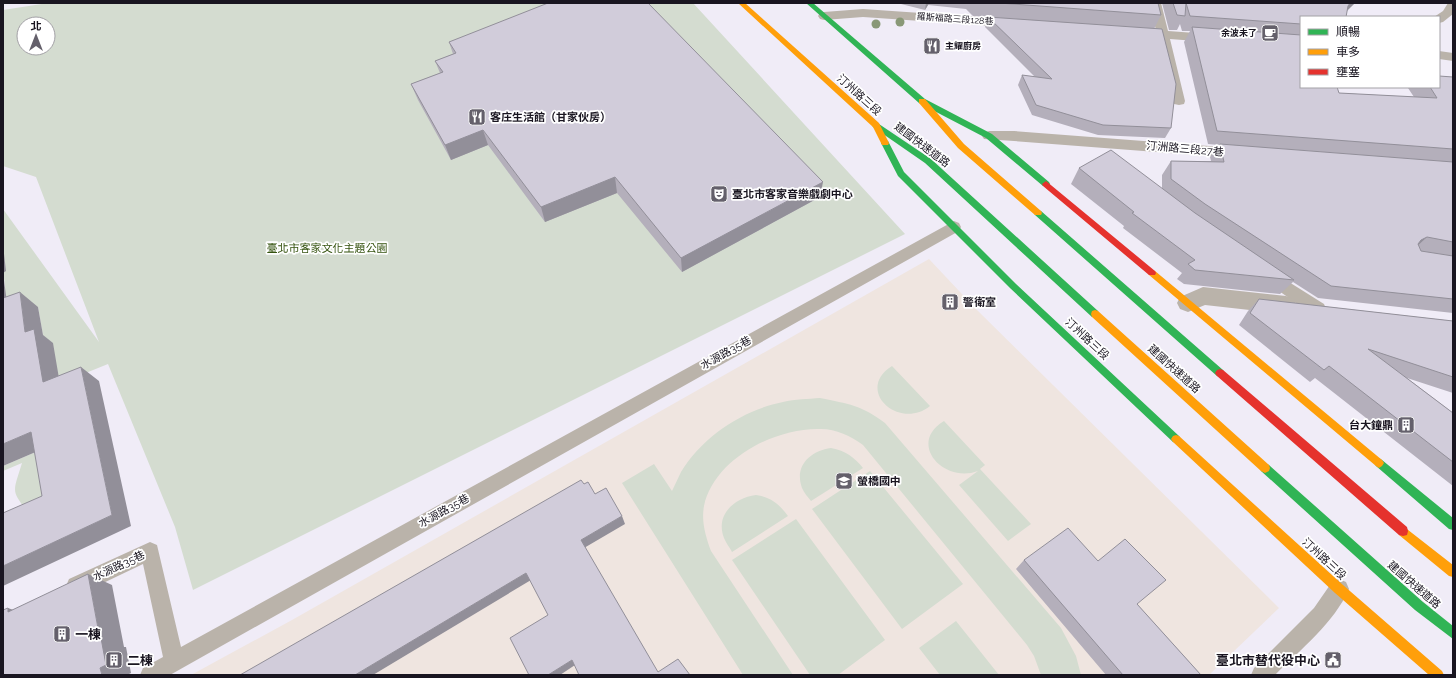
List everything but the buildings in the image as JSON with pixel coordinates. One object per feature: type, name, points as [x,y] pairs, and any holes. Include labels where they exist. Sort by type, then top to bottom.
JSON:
[{"type":"main road","name":"汀州路三段","points":[[740,3],[876,125],[900,174],[1013,286],[1339,589],[1438,675]]},
{"type":"main road","points":[[809,3],[922,101],[989,136],[1453,525]]},
{"type":"main road","name":"建國快速道路","points":[[922,101],[962,146],[1333,472],[1453,572]]},
{"type":"main road","name":"建國快速道路","points":[[876,125],[928,161],[1335,532],[1419,606],[1453,633]]},
{"type":"street","points":[[1188,303],[1203,296],[1326,310]]},
{"type":"lane","points":[[1155,3],[1164,35],[1179,102]]},
{"type":"lane","points":[[1440,17],[1448,13],[1453,4]]},
{"type":"lane","name":"羅斯福路三段128巷","points":[[824,16],[863,13],[1022,24]]},
{"type":"lane","points":[[1133,32],[1219,39]]},
{"type":"lane","points":[[1440,55],[1453,57]]},
{"type":"lane","name":"汀洲路三段27巷","points":[[989,136],[1014,136],[1247,154]]},
{"type":"lane","points":[[1082,141],[1101,156]]},
{"type":"lane","name":"水源路35巷","points":[[59,593],[150,551],[174,662],[954,227]]},
{"type":"lane","points":[[1254,266],[1326,310]]},
{"type":"lane","points":[[1260,675],[1322,615],[1339,589]]},
{"type":"lane","points":[[150,675],[174,662]]},
{"type":"shaded area","name":"螢橋國中","points":[[929,259],[977,310],[1279,608],[1209,675],[191,675],[292,620]]},
{"type":"green space","name":"臺北市客家文化主題公園","points":[[48,3],[693,3],[905,234],[193,590],[175,527],[108,364],[61,383],[45,347],[38,307],[3,309],[5,286],[3,272],[3,209],[99,342],[36,177],[3,166],[3,10]]},
{"type":"green space","points":[[892,366],[930,406],[918,412],[906,414],[894,411],[885,404],[879,396],[878,386],[881,376]]},
{"type":"green space","points":[[820,398],[862,409],[885,423],[1061,628],[1076,656],[1081,675],[1041,675],[1034,656],[1027,645],[863,445],[843,434],[832,430],[821,429],[803,430],[785,434],[767,440],[749,449],[734,460],[720,474],[710,489],[704,506],[704,524],[711,551],[793,675],[743,675],[622,483],[654,464],[672,491],[681,472],[690,459],[712,436],[725,426],[753,411],[768,406],[792,400]]},
{"type":"green space","points":[[944,421],[985,465],[980,469],[1031,524],[1008,541],[959,485],[978,471],[965,473],[953,472],[942,467],[934,459],[929,450],[929,440],[933,430]]},
{"type":"green space","points":[[52,445],[63,507],[3,527],[30,514],[19,500],[15,491],[15,486],[22,463],[3,471],[3,466]]},
{"type":"green space","points":[[831,448],[849,455],[863,468],[811,501],[802,488],[800,473],[802,466],[810,456],[816,452]]},
{"type":"green space","points":[[870,471],[963,584],[902,629],[812,509]]},
{"type":"green space","points":[[756,495],[766,497],[774,502],[788,516],[732,552],[725,540],[722,530],[724,515],[728,509],[740,500]]},
{"type":"green space","points":[[796,519],[885,640],[838,675],[810,675],[732,560]]},
{"type":"green space","points":[[956,621],[999,675],[940,675],[919,648]]},
{"type":"traffic: fast","points":[[809,3],[922,101],[989,136],[1046,184]]},
{"type":"traffic: fast","points":[[876,125],[928,161],[1095,314]]},
{"type":"traffic: fast","points":[[885,143],[901,174],[1013,286],[1176,439]]},
{"type":"traffic: fast","points":[[1038,213],[1220,373]]},
{"type":"traffic: fast","points":[[1379,463],[1453,525]]},
{"type":"traffic: fast","points":[[1265,468],[1419,606],[1453,633]]},
{"type":"traffic: slow","points":[[741,3],[876,125],[885,143]]},
{"type":"traffic: slow","points":[[922,101],[961,146],[1038,213]]},
{"type":"traffic: slow","points":[[1152,273],[1379,463]]},
{"type":"traffic: slow","points":[[1095,314],[1265,468]]},
{"type":"traffic: slow","points":[[1176,439],[1339,589],[1438,675]]},
{"type":"traffic: slow","points":[[1403,531],[1453,572]]},
{"type":"traffic: jam","points":[[1046,184],[1152,273]]},
{"type":"traffic: jam","points":[[1220,373],[1403,531]]},
{"type":"place","name":"余波未了","points":[[1270,33]]},
{"type":"place","name":"主耀廚房","points":[[932,46]]},
{"type":"place","name":"客庄生活館（甘家伙房）","points":[[477,117]]},
{"type":"place","name":"臺北市客家音樂戲劇中心","points":[[719,194]]},
{"type":"place","name":"警衛室","points":[[950,302]]},
{"type":"place","name":"台大鐘鼎","points":[[1406,425]]},
{"type":"place","name":"螢橋國中","points":[[844,481]]},
{"type":"place","name":"一棟","points":[[62,634]]},
{"type":"place","name":"二棟","points":[[114,660]]},
{"type":"place","name":"臺北市替代役中心","points":[[1333,660]]}]
